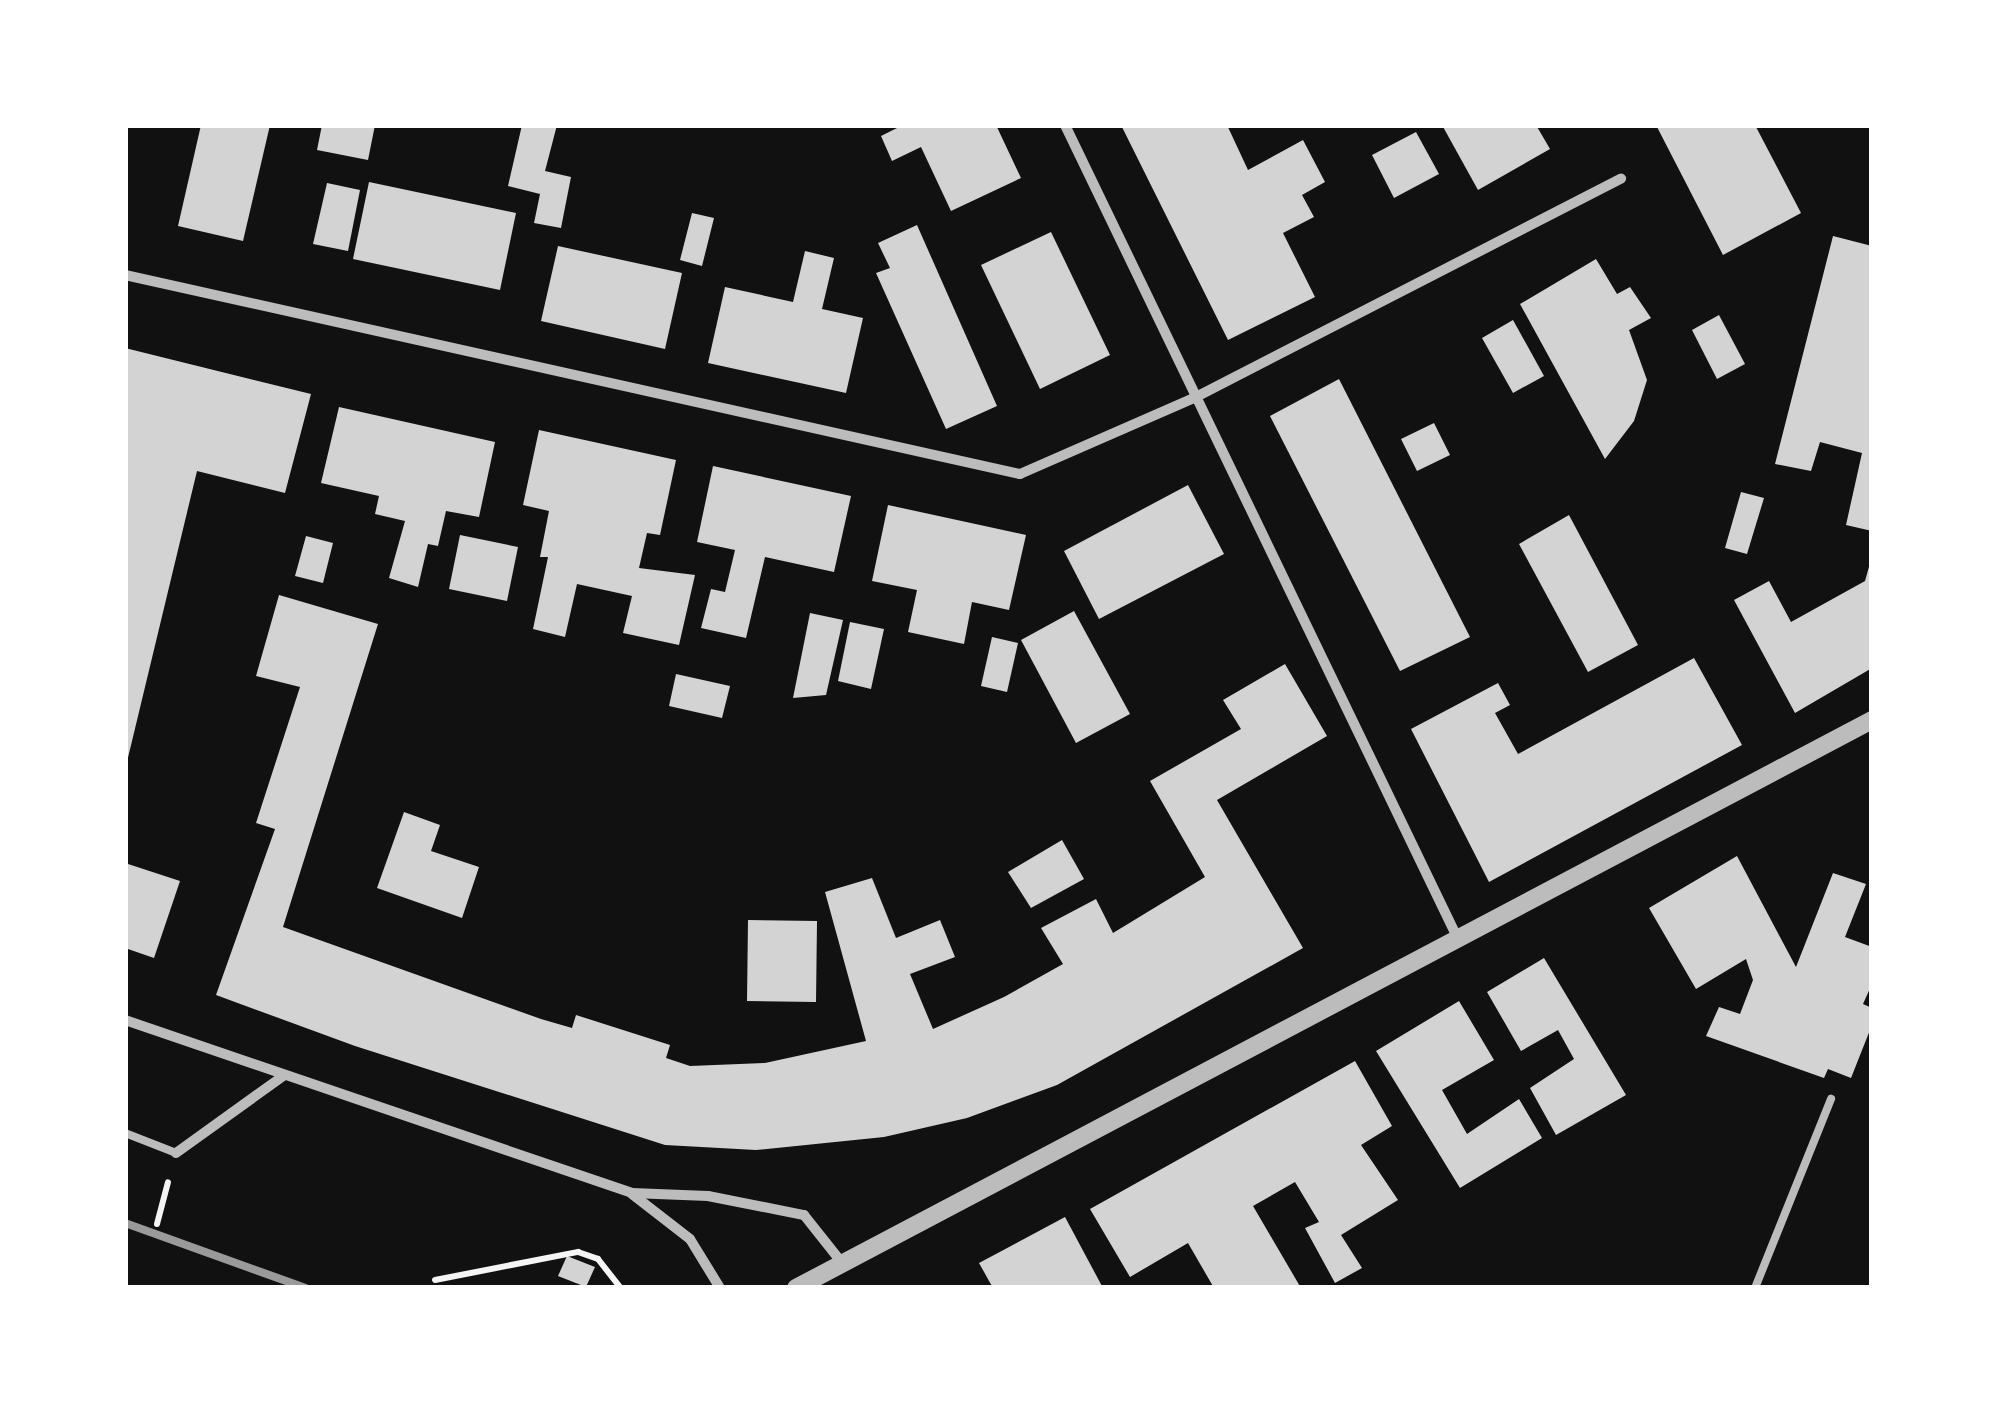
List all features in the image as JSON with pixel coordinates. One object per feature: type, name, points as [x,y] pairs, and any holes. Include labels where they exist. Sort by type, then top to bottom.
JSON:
[{"type":"street","points":[[1065,125],[1458,940]]},
{"type":"street","points":[[125,275],[1020,474],[1196,397],[1621,179]]},
{"type":"street","points":[[796,1288],[1872,720]]},
{"type":"street","points":[[125,1020],[632,1194],[708,1196],[804,1216],[843,1264]]},
{"type":"street","points":[[176,1152],[282,1076]]},
{"type":"street","points":[[632,1194],[690,1239],[720,1288]]},
{"type":"lane","points":[[1754,1288],[1831,1099]]},
{"type":"lane","points":[[125,1133],[176,1152]]},
{"type":"path","points":[[435,1280],[578,1252],[598,1259],[621,1288]]},
{"type":"building","points":[[201,125],[270,125],[243,241],[178,226]]},
{"type":"building","points":[[322,125],[375,125],[368,160],[317,150]]},
{"type":"building","points":[[522,125],[557,125],[545,171],[571,177],[561,228],[534,223],[540,194],[508,186]]},
{"type":"building","points":[[903,125],[996,125],[1021,178],[951,211],[921,147],[892,161],[881,136]]},
{"type":"building","points":[[1121,125],[1227,125],[1248,170],[1303,140],[1325,182],[1302,195],[1314,217],[1283,233],[1315,297],[1228,340]]},
{"type":"building","points":[[1442,125],[1536,125],[1550,149],[1478,190]]},
{"type":"building","points":[[1656,125],[1755,125],[1801,213],[1723,255]]},
{"type":"building","points":[[1416,132],[1439,174],[1394,198],[1372,155]]},
{"type":"building","points":[[369,182],[516,213],[500,290],[353,259]]},
{"type":"building","points":[[327,183],[360,190],[348,251],[313,244]]},
{"type":"building","points":[[692,213],[714,218],[702,266],[680,260]]},
{"type":"building","points":[[917,225],[997,406],[946,429],[876,273],[890,268],[878,243]]},
{"type":"building","points":[[1051,232],[1110,355],[1040,389],[981,265]]},
{"type":"building","points":[[1833,236],[1872,246],[1872,531],[1846,525],[1862,453],[1820,442],[1811,471],[1775,464]]},
{"type":"building","points":[[558,246],[682,273],[665,349],[541,321]]},
{"type":"building","points":[[805,251],[834,258],[822,309],[863,318],[846,393],[708,363],[725,287],[793,302]]},
{"type":"building","points":[[1596,259],[1617,294],[1630,287],[1651,318],[1629,330],[1647,380],[1634,421],[1605,459],[1520,304]]},
{"type":"building","points":[[1719,315],[1745,364],[1717,379],[1692,330]]},
{"type":"building","points":[[1513,320],[1544,376],[1513,393],[1482,338]]},
{"type":"building","points":[[125,348],[311,394],[285,493],[197,471],[126,766]]},
{"type":"building","points":[[1339,379],[1470,637],[1400,671],[1270,416]]},
{"type":"building","points":[[339,407],[495,442],[479,517],[446,511],[438,546],[428,544],[418,587],[389,578],[405,521],[375,514],[379,496],[321,483]]},
{"type":"building","points":[[1434,423],[1450,455],[1417,471],[1401,439]]},
{"type":"building","points":[[539,430],[676,460],[660,535],[647,533],[639,568],[695,575],[679,645],[623,633],[632,596],[577,584],[565,637],[533,629],[548,557],[540,557],[549,511],[523,505]]},
{"type":"building","points":[[713,466],[851,496],[834,572],[765,557],[746,638],[701,628],[711,589],[725,592],[735,550],[697,542]]},
{"type":"building","points":[[1188,485],[1224,554],[1099,619],[1064,551]]},
{"type":"building","points":[[1741,492],[1764,498],[1747,554],[1725,548]]},
{"type":"building","points":[[888,505],[1026,535],[1009,610],[972,602],[964,644],[908,632],[917,590],[872,581]]},
{"type":"building","points":[[1569,515],[1638,645],[1588,672],[1519,544]]},
{"type":"building","points":[[460,535],[518,547],[507,601],[449,589]]},
{"type":"building","points":[[306,536],[333,543],[323,583],[295,576]]},
{"type":"building","points":[[1872,556],[1872,668],[1795,713],[1734,600],[1769,581],[1791,622],[1865,581]]},
{"type":"building","points":[[279,595],[378,624],[283,927],[541,1019],[572,1028],[576,1015],[670,1045],[666,1058],[690,1066],[765,1063],[866,1041],[825,892],[872,878],[896,938],[940,920],[955,957],[910,974],[933,1029],[1004,997],[1063,964],[1041,928],[1096,899],[1113,933],[1205,877],[1150,781],[1241,729],[1223,700],[1285,664],[1327,736],[1217,800],[1303,948],[1057,1085],[967,1118],[884,1137],[756,1150],[665,1145],[355,1046],[216,995],[275,829],[256,823],[300,687],[256,676]]},
{"type":"building","points":[[1074,611],[1130,714],[1076,743],[1021,640]]},
{"type":"building","points":[[810,613],[843,620],[826,695],[793,698]]},
{"type":"building","points":[[850,622],[884,629],[871,689],[838,681]]},
{"type":"building","points":[[992,637],[1018,643],[1007,692],[981,686]]},
{"type":"building","points":[[1694,658],[1742,745],[1489,882],[1411,729],[1498,683],[1510,705],[1495,713],[1518,754]]},
{"type":"building","points":[[676,674],[730,686],[722,718],[669,706]]},
{"type":"building","points":[[404,812],[440,825],[431,851],[479,867],[462,918],[377,888]]},
{"type":"building","points":[[1062,840],[1084,879],[1031,908],[1008,872]]},
{"type":"building","points":[[1737,856],[1796,967],[1833,873],[1866,884],[1845,937],[1872,947],[1872,984],[1863,1004],[1872,1008],[1872,1025],[1851,1078],[1828,1069],[1824,1078],[1706,1036],[1719,1007],[1740,1014],[1753,980],[1746,959],[1696,989],[1649,908]]},
{"type":"building","points":[[125,863],[180,881],[154,958],[125,948]]},
{"type":"building","points":[[748,920],[817,921],[816,1002],[747,1001]]},
{"type":"building","points":[[1544,958],[1626,1095],[1556,1135],[1530,1088],[1574,1059],[1558,1030],[1521,1051],[1487,992]]},
{"type":"building","points":[[1459,1001],[1494,1060],[1442,1090],[1467,1134],[1519,1099],[1542,1138],[1460,1188],[1376,1051]]},
{"type":"building","points":[[1355,1061],[1392,1126],[1361,1145],[1398,1200],[1341,1235],[1362,1268],[1335,1283],[1305,1228],[1319,1222],[1295,1182],[1253,1206],[1301,1288],[1214,1288],[1188,1243],[1130,1277],[1090,1209]]},
{"type":"building","points":[[1065,1217],[1103,1288],[993,1288],[979,1263]]},
{"type":"building","points":[[567,1256],[595,1267],[586,1287],[558,1276]]},
{"type":"railway","points":[[125,1223],[306,1288]]}]
